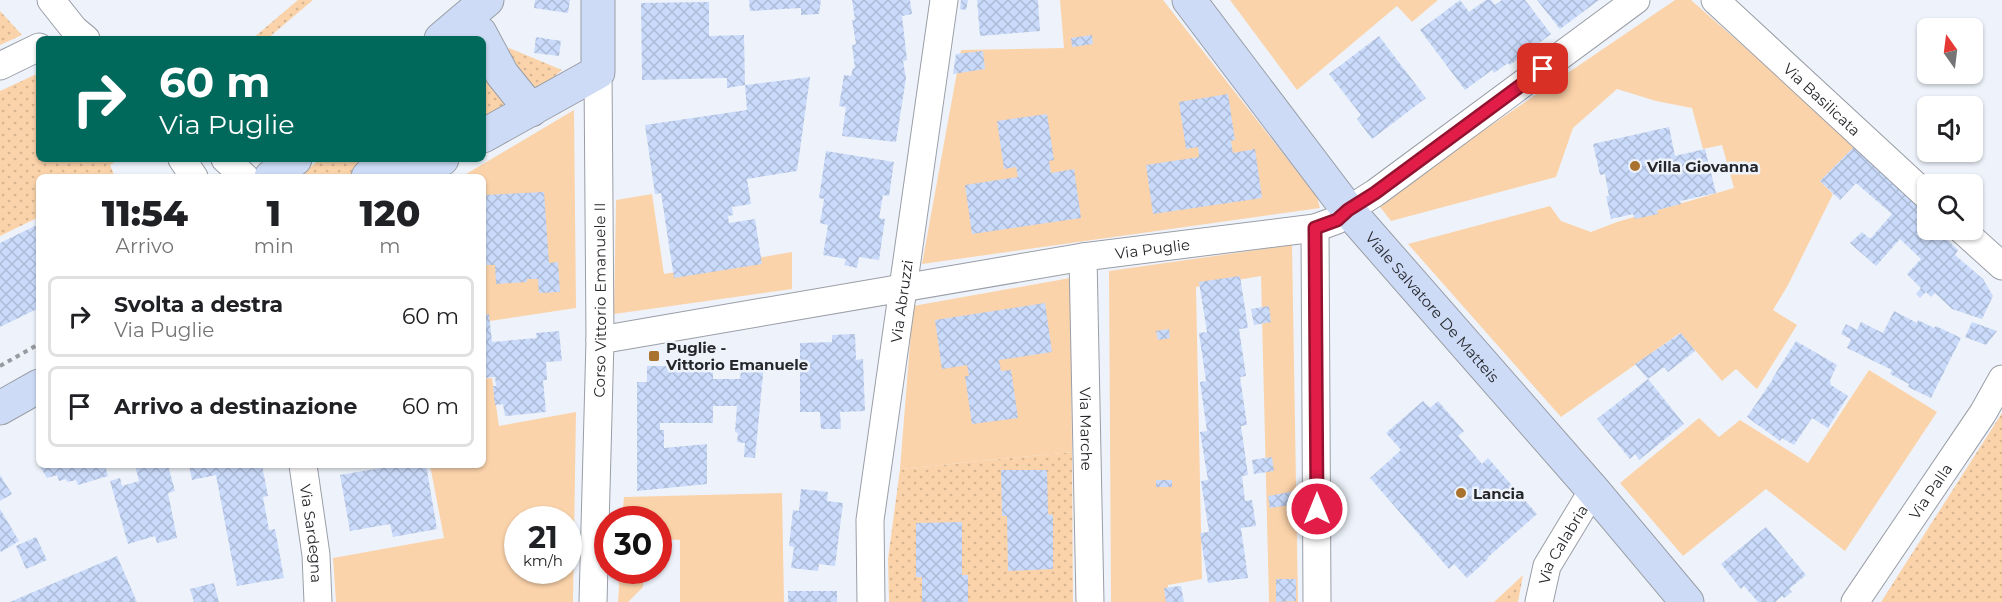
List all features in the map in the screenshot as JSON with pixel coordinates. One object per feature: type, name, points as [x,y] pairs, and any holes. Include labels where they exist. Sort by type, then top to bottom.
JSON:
[{"type":"street","points":[[51,0],[71,36]]},
{"type":"street","points":[[445,36],[487,0]]},
{"type":"street","points":[[478,36],[492,0]]},
{"type":"street","name":"Corso Vittorio Emanuele II","points":[[593,602],[600,340],[598,0]]},
{"type":"street","name":"Via Abruzzi","points":[[871,602],[870,520],[944,0]]},
{"type":"street","name":"Viale Salvatore De Matteis","points":[[1189,0],[1348,210],[1593,490],[1687,602]]},
{"type":"street","name":"Via Puglie","points":[[600,340],[1083,257],[1315,228],[1337,220],[1636,0]]},
{"type":"street","name":"Via Basilicata","points":[[1715,0],[1917,187]]},
{"type":"street","points":[[0,66],[36,48]]},
{"type":"street","points":[[486,49],[502,74],[531,110]]},
{"type":"street","points":[[486,134],[598,72]]},
{"type":"street","points":[[228,162],[242,174]]},
{"type":"street","points":[[275,174],[291,162]]},
{"type":"street","points":[[371,174],[383,162]]},
{"type":"street","points":[[415,174],[437,162]]},
{"type":"street","points":[[1315,228],[1317,602]]},
{"type":"street","points":[[1973,240],[2002,266]]},
{"type":"street","name":"Via Marche","points":[[1083,257],[1090,602]]},
{"type":"street","name":"Via Palla","points":[[1855,602],[1983,413],[2002,378]]},
{"type":"street","points":[[0,408],[36,388]]},
{"type":"street","name":"Via Sardegna","points":[[303,468],[316,555],[318,602]]},
{"type":"street","name":"Via Calabria","points":[[1539,602],[1547,566],[1593,490]]},
{"type":"path","points":[[0,366],[36,346]]},
{"type":"shaded area","points":[[298,0],[313,0],[271,36],[255,36]]},
{"type":"shaded area","points":[[1060,0],[1163,0],[1317,197],[1320,208],[922,264],[961,50],[1064,48]]},
{"type":"shaded area","points":[[1230,0],[1438,0],[1412,22],[1397,6],[1297,90]]},
{"type":"shaded area","points":[[1675,0],[1691,0],[1856,145],[1820,181],[1833,194],[1788,285],[1773,310],[1797,325],[1757,389],[1736,369],[1722,381],[1680,333],[1561,417],[1408,244],[1550,206],[1561,221],[1591,232],[1617,222],[1734,188],[1722,145],[1703,149],[1692,108],[1656,101],[1617,89],[1573,128],[1556,177],[1391,221],[1377,203]]},
{"type":"shaded area","points":[[0,11],[22,35],[0,45]]},
{"type":"shaded area","points":[[509,48],[562,70],[546,83],[530,90],[507,56]]},
{"type":"shaded area","points":[[486,72],[507,104],[486,118]]},
{"type":"shaded area","points":[[36,74],[36,162],[114,162],[110,165],[114,174],[36,174],[36,218],[0,236],[0,91]]},
{"type":"shaded area","points":[[574,110],[576,308],[486,322],[486,174],[466,174]]},
{"type":"shaded area","points":[[316,162],[365,162],[352,174],[302,174]]},
{"type":"shaded area","points":[[652,194],[664,274],[792,252],[792,289],[614,314],[616,200]]},
{"type":"shaded area","points":[[1292,245],[1298,602],[1269,602],[1261,276],[1196,287],[1202,579],[1168,585],[1168,602],[1111,602],[1109,271]]},
{"type":"shaded area","points":[[1070,278],[1072,452],[900,469],[913,306]]},
{"type":"shaded area","points":[[1869,370],[1937,412],[1845,551],[1766,489],[1683,556],[1620,483],[1699,418],[1719,437],[1740,420],[1808,463]]},
{"type":"shaded area","points":[[492,378],[499,426],[576,412],[575,506],[504,506],[504,584],[573,584],[573,602],[336,602],[333,558],[444,538],[431,468],[486,468],[486,379]]},
{"type":"shaded area","points":[[2002,413],[2002,602],[1881,602]]},
{"type":"shaded area","points":[[1072,452],[1073,602],[889,602],[888,559],[900,469]]},
{"type":"shaded area","points":[[782,493],[784,602],[680,602],[680,540],[672,540],[672,506],[623,506],[624,497]]},
{"type":"shaded area","points":[[1523,575],[1518,602],[1494,602]]},
{"type":"shaded area","points":[[619,584],[643,584],[628,602],[618,602]]},
{"type":"building","points":[[535,0],[570,0],[568,13],[534,8]]},
{"type":"building","points":[[749,0],[821,0],[819,14],[801,15],[801,8],[750,11]]},
{"type":"building","points":[[852,0],[910,0],[912,14],[902,16],[907,60],[903,61],[906,78],[896,142],[842,136],[846,107],[839,106],[844,75],[851,76],[855,68],[852,45],[856,44],[852,20],[855,20]]},
{"type":"building","points":[[961,0],[968,0],[966,10],[960,9]]},
{"type":"building","points":[[977,0],[1038,0],[1040,31],[980,36]]},
{"type":"building","points":[[1460,0],[1469,12],[1486,0],[1491,0],[1495,5],[1502,0],[1525,0],[1551,34],[1510,65],[1508,63],[1494,73],[1492,70],[1465,90],[1420,30]]},
{"type":"building","points":[[1537,0],[1599,0],[1560,29]]},
{"type":"building","points":[[709,2],[709,36],[744,35],[745,85],[727,88],[727,78],[642,80],[641,3]]},
{"type":"building","points":[[1092,35],[1093,44],[1072,47],[1071,38]]},
{"type":"building","points":[[1379,36],[1426,98],[1372,139],[1357,119],[1361,115],[1329,74]]},
{"type":"building","points":[[536,37],[561,41],[559,56],[534,53]]},
{"type":"building","points":[[983,51],[985,69],[953,74],[956,54]]},
{"type":"building","points":[[810,77],[797,171],[747,179],[751,204],[732,207],[733,215],[728,216],[729,223],[755,219],[762,264],[674,278],[661,193],[655,194],[645,125],[747,110],[745,85]]},
{"type":"building","points":[[1228,94],[1235,140],[1231,141],[1233,153],[1255,149],[1262,198],[1153,214],[1146,165],[1199,157],[1198,147],[1186,149],[1179,102]]},
{"type":"building","points":[[1047,114],[1054,160],[1049,161],[1051,173],[1074,169],[1081,218],[972,234],[965,185],[1018,177],[1016,167],[1004,169],[997,121]]},
{"type":"building","name":"Villa Giovanna","points":[[1669,127],[1675,156],[1705,149],[1716,193],[1680,201],[1681,204],[1657,210],[1658,214],[1635,219],[1633,214],[1611,219],[1606,196],[1609,196],[1605,174],[1600,175],[1593,144]]},
{"type":"building","points":[[1856,145],[1917,203],[1917,240],[1948,240],[1958,250],[1955,255],[1983,279],[1993,296],[1982,319],[1952,309],[1935,293],[1931,297],[1926,292],[1920,298],[1916,294],[1921,288],[1907,274],[1921,259],[1900,239],[1876,266],[1850,243],[1862,232],[1870,239],[1892,214],[1856,183],[1840,200],[1820,181]]},
{"type":"building","points":[[826,151],[894,162],[889,196],[883,195],[879,218],[885,219],[879,260],[859,257],[857,268],[844,265],[846,259],[823,255],[828,225],[820,223],[824,199],[819,198]]},
{"type":"building","points":[[544,192],[549,263],[558,262],[560,292],[539,293],[538,279],[496,284],[495,265],[486,265],[486,195]]},
{"type":"building","points":[[36,225],[36,309],[0,327],[0,243]]},
{"type":"building","points":[[1240,276],[1248,328],[1239,329],[1246,376],[1240,377],[1247,425],[1241,426],[1248,475],[1242,476],[1245,501],[1252,500],[1256,526],[1241,528],[1248,578],[1208,583],[1200,533],[1209,532],[1201,481],[1208,480],[1200,432],[1207,431],[1200,382],[1206,381],[1199,333],[1207,332],[1199,282]]},
{"type":"building","points":[[1045,303],[1052,352],[999,360],[1001,371],[1011,370],[1018,418],[972,424],[965,376],[969,376],[967,365],[942,369],[935,320]]},
{"type":"building","points":[[1269,306],[1271,322],[1254,325],[1251,309]]},
{"type":"building","points":[[1894,311],[1917,323],[1918,320],[1934,328],[1936,326],[1961,338],[1931,398],[1908,387],[1909,384],[1890,374],[1892,370],[1847,348],[1851,339],[1841,334],[1846,324],[1857,330],[1861,322],[1883,333]]},
{"type":"building","points":[[486,314],[489,314],[492,342],[537,338],[536,333],[559,331],[562,361],[546,362],[547,380],[543,380],[546,412],[505,416],[503,404],[495,405],[493,386],[496,386],[495,377],[486,378]]},
{"type":"building","points":[[1972,322],[1997,331],[1986,345],[1965,337]]},
{"type":"building","points":[[1169,329],[1170,338],[1158,340],[1156,331]]},
{"type":"building","points":[[1681,333],[1695,351],[1668,372],[1664,367],[1648,379],[1635,364]]},
{"type":"building","points":[[855,334],[856,360],[863,359],[865,411],[840,412],[841,429],[821,429],[820,412],[800,412],[800,343],[832,342],[832,335]]},
{"type":"building","points":[[1796,341],[1837,365],[1830,380],[1831,385],[1848,396],[1828,428],[1812,418],[1794,445],[1782,438],[1780,441],[1747,417]]},
{"type":"building","points":[[742,362],[764,364],[755,458],[744,457],[745,443],[737,442],[738,433],[735,432],[737,406],[713,406],[713,423],[660,423],[660,430],[664,430],[664,448],[707,444],[707,484],[637,491],[637,382],[647,382],[647,366],[713,366],[713,379],[740,379]]},
{"type":"building","points":[[1648,379],[1684,424],[1639,460],[1635,454],[1630,459],[1597,419]]},
{"type":"building","points":[[1423,401],[1430,408],[1438,401],[1464,431],[1458,436],[1482,464],[1488,458],[1537,514],[1467,578],[1454,564],[1449,569],[1370,478],[1401,450],[1386,433]]},
{"type":"building","points":[[1272,457],[1274,471],[1254,474],[1252,460]]},
{"type":"building","points":[[41,468],[106,468],[108,476],[78,485],[76,480],[59,481],[57,475],[47,478]]},
{"type":"building","points":[[136,468],[169,468],[175,491],[168,493],[177,538],[157,543],[155,536],[128,544],[110,481],[120,478],[122,486],[139,481]]},
{"type":"building","points":[[190,468],[263,468],[268,496],[263,497],[269,530],[275,529],[284,578],[237,586],[216,475],[192,480]]},
{"type":"building","points":[[381,468],[427,468],[437,529],[393,537],[390,524],[350,531],[340,475]]},
{"type":"building","points":[[1001,470],[1047,470],[1048,514],[1053,515],[1053,569],[1008,571],[1007,516],[1002,516]]},
{"type":"building","points":[[0,475],[12,494],[0,501]]},
{"type":"building","points":[[1156,480],[1172,480],[1172,487],[1156,487]]},
{"type":"building","points":[[801,489],[828,492],[827,501],[843,503],[835,566],[819,564],[818,571],[791,568],[794,547],[789,546],[793,510],[799,511]]},
{"type":"building","points":[[1295,491],[1297,504],[1270,508],[1268,496]]},
{"type":"building","points":[[0,509],[19,541],[1,552],[0,550]]},
{"type":"building","points":[[962,522],[962,575],[968,575],[968,602],[922,602],[922,577],[916,577],[916,523]]},
{"type":"building","points":[[1766,527],[1806,575],[1789,589],[1792,592],[1775,602],[1758,602],[1744,586],[1741,589],[1721,564]]},
{"type":"building","points":[[36,537],[47,560],[26,569],[16,546]]},
{"type":"building","points":[[117,556],[137,602],[10,602]]},
{"type":"building","points":[[1276,579],[1296,579],[1296,601],[1276,602]]},
{"type":"building","points":[[214,583],[219,602],[194,602],[190,589]]},
{"type":"building","points":[[1181,586],[1184,602],[1166,602],[1164,588]]},
{"type":"building","points":[[788,591],[837,591],[837,602],[788,602]]},
{"type":"place","name":"Villa Giovanna","points":[[1635,166]]},
{"type":"place","name":"Puglie - Vittorio Emanuele","points":[[654,356]]},
{"type":"place","name":"Lancia","points":[[1461,493]]},
{"type":"route","points":[[1317,509],[1315,228],[1337,220],[1543,69]]}]
